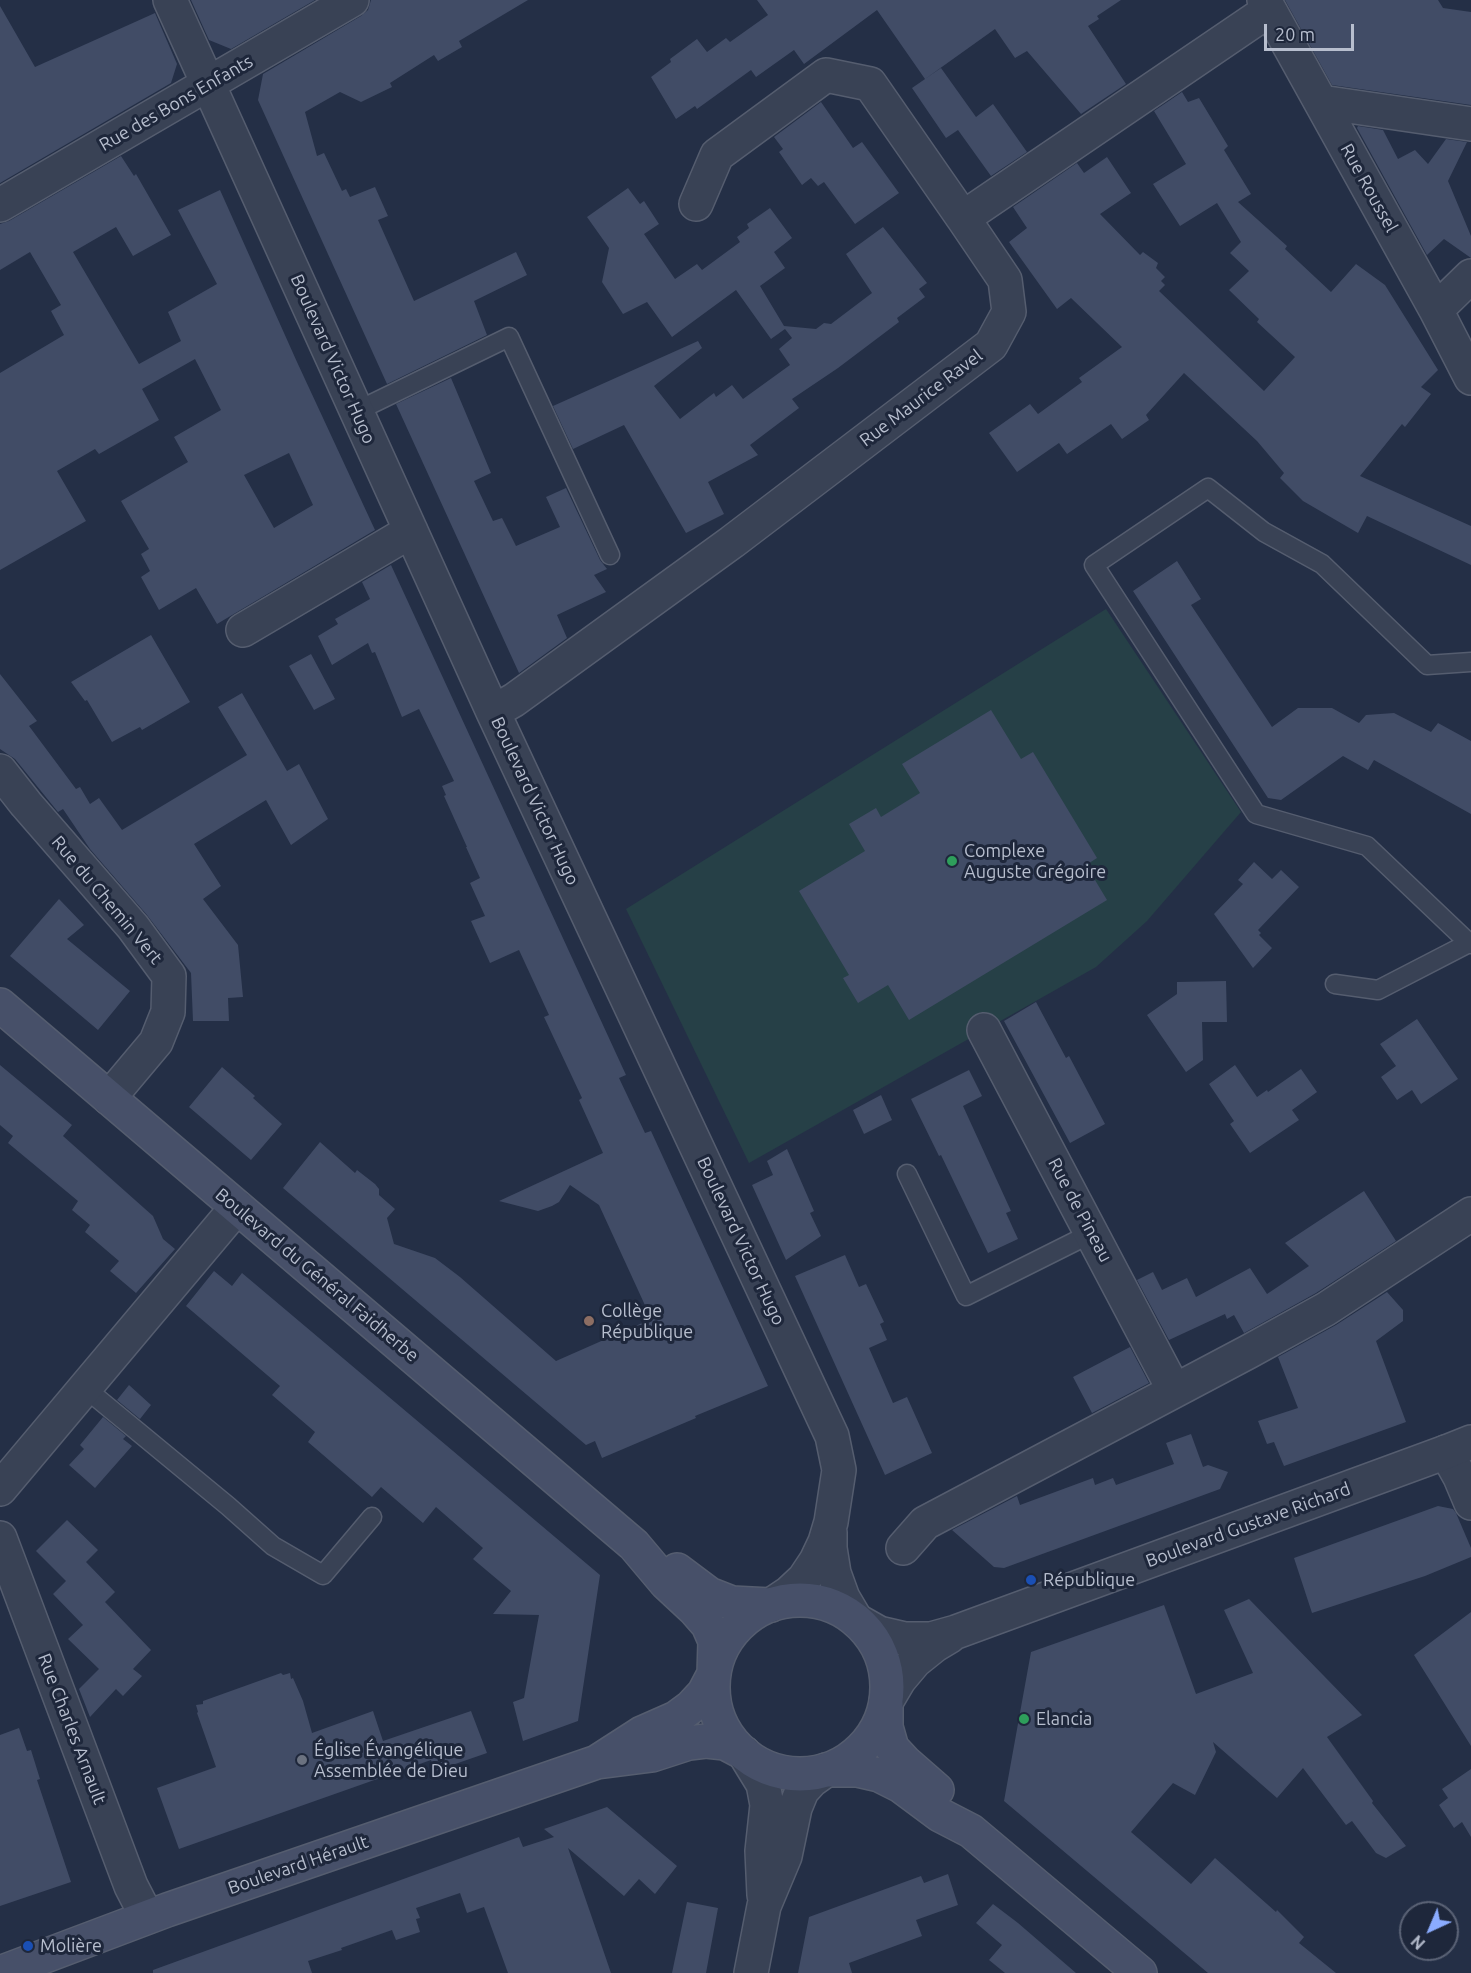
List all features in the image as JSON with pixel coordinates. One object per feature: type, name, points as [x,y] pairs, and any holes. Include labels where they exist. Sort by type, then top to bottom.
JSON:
[{"type":"main road","name":"Boulevard du Général Faidherbe","points":[[0,1005],[634,1545],[666,1583],[708,1625],[715,1641],[714,1674]]},
{"type":"main road","name":"Boulevard du Général Faidherbe","points":[[634,1545],[676,1570],[709,1594],[732,1603],[771,1605]]},
{"type":"main road","points":[[971,1831],[951,1803],[892,1748],[886,1727],[887,1680],[883,1659],[872,1638],[856,1620],[837,1608],[816,1601],[793,1600],[771,1605],[750,1616],[733,1632],[721,1651],[714,1674],[714,1695],[718,1715],[729,1736],[744,1753],[762,1765],[783,1772],[805,1774],[826,1770],[857,1770],[879,1775],[901,1786],[940,1815],[971,1831],[1140,1973]]},
{"type":"main road","name":"Boulevard Hérault","points":[[597,1762],[642,1732],[676,1718],[691,1707],[704,1693],[714,1674]]},
{"type":"main road","points":[[826,1770],[848,1760],[866,1744],[879,1725],[886,1702]]},
{"type":"main road","name":"Boulevard Hérault","points":[[0,1973],[147,1917],[597,1762],[652,1755],[689,1743],[706,1741],[725,1743],[744,1753]]},
{"type":"street","name":"Boulevard Victor Hugo","points":[[170,0],[493,712],[832,1436],[839,1470],[831,1522],[830,1548],[834,1573],[843,1598],[856,1620]]},
{"type":"street","name":"Rue des Bons Enfants","points":[[0,205],[352,0]]},
{"type":"street","name":"Rue Roussel","points":[[1266,5],[1436,310],[1471,378]]},
{"type":"street","points":[[963,218],[1266,5]]},
{"type":"street","name":"Rue Maurice Ravel","points":[[493,712],[514,700],[732,542],[991,345],[1009,312],[1005,280],[870,84],[826,75],[717,155],[696,204]]},
{"type":"street","points":[[1321,102],[1471,124]]},
{"type":"street","points":[[1436,310],[1471,276]]},
{"type":"street","points":[[243,630],[411,531]]},
{"type":"street","name":"Rue du Chemin Vert","points":[[0,771],[133,927],[169,976],[168,1012],[156,1042],[109,1098]]},
{"type":"street","name":"Rue de Pineau","points":[[984,1030],[1174,1390]]},
{"type":"street","points":[[0,1489],[237,1207]]},
{"type":"street","points":[[903,1548],[925,1523],[1326,1309],[1471,1214]]},
{"type":"street","points":[[1459,1447],[1460,1477],[1471,1503]]},
{"type":"street","name":"Boulevard Gustave Richard","points":[[856,1620],[879,1633],[904,1639],[931,1639],[956,1632],[1459,1447]]},
{"type":"street","name":"Boulevard Victor Hugo","points":[[771,1605],[804,1579],[816,1562],[831,1522]]},
{"type":"street","name":"Rue Charles Arnault","points":[[0,1539],[131,1886],[147,1917]]},
{"type":"street","name":"Boulevard Gustave Richard","points":[[886,1702],[899,1680],[915,1661],[934,1645],[956,1632]]},
{"type":"street","points":[[744,1753],[763,1784],[767,1805],[762,1851],[764,1906]]},
{"type":"street","points":[[751,1973],[764,1906],[785,1856],[795,1808],[802,1791],[826,1770]]},
{"type":"lane","points":[[357,411],[508,337],[610,555]]},
{"type":"lane","points":[[1335,984],[1378,990],[1470,943],[1366,846],[1256,814],[1094,565],[1209,488],[1264,531],[1322,564],[1428,665],[1471,662]]},
{"type":"lane","points":[[907,1174],[966,1296],[1092,1233]]},
{"type":"lane","points":[[86,1388],[273,1546],[323,1575],[372,1517]]},
{"type":"green space","name":"Complexe Auguste Grégoire","points":[[1106,609],[1241,812],[1147,921],[1096,967],[749,1163],[626,909]]},
{"type":"building","points":[[191,0],[315,0],[231,49],[209,40]]},
{"type":"building","points":[[371,0],[528,0],[459,41],[462,47],[438,61],[434,55],[390,83],[392,87],[361,102],[340,92],[305,112],[317,156],[324,153],[342,191],[346,189],[350,197],[375,187],[388,216],[378,220],[414,301],[516,252],[527,275],[474,301],[487,335],[387,384],[258,100],[263,74],[361,16],[368,10]]},
{"type":"building","points":[[757,0],[1121,0],[1097,16],[1099,19],[1088,26],[1126,84],[1081,114],[1027,51],[1015,58],[995,29],[925,79],[877,10],[804,64],[794,50],[756,77],[751,70],[697,109],[695,106],[676,119],[651,77],[697,39],[707,52],[726,38],[730,42],[768,15]]},
{"type":"building","points":[[1285,0],[1438,0],[1443,8],[1471,12],[1471,105],[1332,85]]},
{"type":"building","points":[[0,6],[35,67],[155,13],[177,64],[171,83],[0,183]]},
{"type":"building","points":[[941,68],[976,117],[993,104],[1027,152],[991,176],[958,130],[946,138],[912,88]]},
{"type":"building","points":[[1182,92],[1188,102],[1199,98],[1228,146],[1224,150],[1251,194],[1238,202],[1287,246],[1285,249],[1331,292],[1356,264],[1385,285],[1438,370],[1421,387],[1431,394],[1405,427],[1402,424],[1360,476],[1471,526],[1471,565],[1367,516],[1358,533],[1303,501],[1280,478],[1284,473],[1257,441],[1184,373],[1146,415],[1149,420],[1122,439],[1111,424],[1067,454],[1059,443],[1017,472],[989,433],[1030,404],[1038,414],[1082,382],[1079,378],[1122,347],[1071,298],[1057,309],[1009,242],[1027,228],[1013,207],[1077,163],[1084,173],[1107,157],[1131,193],[1100,214],[1140,255],[1143,252],[1158,263],[1156,268],[1165,277],[1161,281],[1165,285],[1159,291],[1264,391],[1295,357],[1257,322],[1259,319],[1229,290],[1249,271],[1230,253],[1241,242],[1217,203],[1180,226],[1153,184],[1186,164],[1154,111]]},
{"type":"building","points":[[821,102],[853,148],[862,142],[899,193],[855,224],[824,182],[818,186],[811,178],[802,185],[779,152],[783,149],[774,137]]},
{"type":"building","points":[[1358,126],[1383,130],[1398,159],[1415,150],[1428,164],[1446,139],[1467,142],[1448,181],[1471,236],[1471,258],[1444,239],[1427,255],[1357,128]]},
{"type":"building","points":[[121,156],[134,176],[136,174],[171,235],[133,256],[116,227],[73,252],[139,364],[181,341],[168,312],[217,284],[178,210],[220,190],[375,530],[217,624],[196,588],[159,610],[141,577],[150,571],[141,554],[149,549],[121,501],[188,462],[174,437],[221,410],[195,359],[142,389],[159,420],[99,454],[95,449],[57,471],[86,521],[0,570],[0,373],[64,335],[51,311],[61,305],[30,252],[0,270],[0,224]],"holes":[[[289,453],[313,505],[274,528],[244,475]]]},
{"type":"building","points":[[628,188],[640,204],[644,201],[659,224],[644,234],[675,279],[697,264],[702,270],[740,242],[737,237],[749,228],[747,224],[770,208],[792,238],[774,252],[785,268],[760,286],[784,326],[816,329],[824,323],[831,324],[872,293],[846,254],[883,227],[927,283],[919,289],[925,297],[897,318],[899,322],[792,399],[799,408],[750,445],[758,455],[708,482],[724,514],[686,533],[624,425],[573,449],[553,406],[698,341],[702,348],[654,386],[680,419],[714,393],[716,397],[732,385],[743,399],[790,365],[779,349],[792,338],[785,329],[771,339],[736,290],[672,337],[647,302],[623,314],[602,282],[609,248],[587,217]]},
{"type":"building","points":[[451,378],[491,473],[474,481],[493,521],[502,518],[516,546],[560,527],[546,497],[566,488],[600,560],[607,569],[594,575],[606,592],[557,615],[567,638],[519,673],[396,404]]},
{"type":"building","points":[[1177,561],[1201,599],[1191,605],[1272,727],[1298,708],[1332,708],[1359,723],[1366,715],[1394,713],[1431,732],[1438,723],[1471,741],[1471,814],[1374,760],[1368,770],[1343,756],[1281,800],[1268,798],[1133,591]]},
{"type":"building","points":[[391,565],[626,1075],[619,1078],[645,1133],[651,1131],[768,1386],[602,1458],[595,1441],[586,1445],[283,1188],[320,1142],[355,1173],[357,1170],[375,1184],[379,1189],[379,1195],[395,1209],[387,1218],[394,1244],[435,1258],[556,1361],[649,1320],[646,1314],[649,1314],[599,1205],[570,1185],[559,1202],[538,1211],[499,1201],[603,1153],[579,1100],[582,1098],[544,1017],[549,1015],[519,950],[490,963],[471,921],[485,916],[470,883],[480,878],[444,796],[446,795],[442,786],[454,781],[419,709],[402,717],[375,652],[372,653],[368,643],[332,665],[318,636],[338,624],[335,619],[370,599],[362,582]]},
{"type":"building","points":[[151,635],[190,702],[142,730],[140,727],[112,742],[87,700],[85,701],[71,682]]},
{"type":"building","points":[[311,654],[335,699],[314,710],[289,666]]},
{"type":"building","points":[[0,674],[37,721],[29,726],[76,789],[80,787],[90,804],[99,798],[122,830],[247,755],[218,707],[242,693],[287,771],[299,764],[328,819],[291,845],[266,800],[194,844],[221,886],[203,899],[238,945],[243,997],[228,998],[229,1021],[193,1021],[191,973],[147,915],[90,849],[63,809],[58,812],[15,759],[0,749]]},
{"type":"building","points":[[991,710],[1021,759],[1033,752],[1097,858],[1086,865],[1107,900],[909,1020],[888,985],[858,1003],[843,978],[849,975],[799,891],[865,851],[849,824],[876,808],[881,817],[920,793],[902,764]]},
{"type":"building","points":[[1254,862],[1272,879],[1281,870],[1299,887],[1258,930],[1261,933],[1259,935],[1272,948],[1253,968],[1214,914],[1243,884],[1238,880]]},
{"type":"building","points":[[59,899],[84,925],[67,939],[130,991],[98,1030],[10,956]]},
{"type":"building","points":[[1226,981],[1227,1022],[1202,1022],[1203,1060],[1186,1072],[1147,1015],[1177,994],[1177,982]]},
{"type":"building","points":[[1036,1002],[1066,1058],[1069,1056],[1105,1124],[1070,1143],[1004,1021]]},
{"type":"building","points":[[1417,1019],[1458,1079],[1421,1104],[1412,1090],[1397,1100],[1381,1077],[1396,1066],[1380,1044]]},
{"type":"building","points":[[0,1065],[72,1125],[63,1136],[153,1216],[163,1239],[175,1249],[136,1293],[110,1271],[119,1261],[85,1232],[90,1225],[72,1210],[78,1201],[8,1143],[13,1136],[0,1125]]},
{"type":"building","points":[[1235,1065],[1257,1097],[1301,1069],[1317,1092],[1292,1110],[1299,1120],[1250,1153],[1230,1124],[1234,1121],[1209,1084]]},
{"type":"building","points":[[222,1067],[282,1124],[251,1160],[189,1107]]},
{"type":"building","points":[[969,1070],[982,1096],[963,1106],[1011,1211],[1006,1213],[1018,1239],[988,1253],[911,1099]]},
{"type":"building","points":[[881,1095],[892,1120],[864,1134],[853,1110]]},
{"type":"building","points":[[787,1149],[814,1211],[810,1213],[821,1236],[786,1260],[752,1185],[773,1175],[767,1161]]},
{"type":"building","points":[[1364,1191],[1396,1241],[1316,1293],[1244,1333],[1234,1315],[1227,1319],[1225,1314],[1169,1340],[1137,1280],[1153,1272],[1162,1290],[1187,1278],[1196,1297],[1250,1268],[1267,1294],[1309,1266],[1285,1243]]},
{"type":"building","points":[[845,1255],[859,1287],[866,1284],[884,1322],[880,1324],[887,1340],[869,1348],[893,1403],[907,1397],[932,1453],[885,1475],[795,1276]]},
{"type":"building","points":[[214,1271],[232,1286],[242,1273],[600,1575],[578,1721],[523,1741],[513,1702],[524,1698],[539,1615],[493,1614],[511,1591],[473,1559],[483,1548],[436,1507],[423,1523],[381,1487],[372,1497],[308,1442],[315,1432],[272,1395],[280,1386],[186,1306]]},
{"type":"building","points":[[1387,1292],[1403,1310],[1403,1321],[1376,1341],[1406,1422],[1284,1466],[1274,1442],[1267,1444],[1258,1421],[1298,1408],[1278,1357],[1336,1325]]},
{"type":"building","points":[[1130,1347],[1149,1383],[1092,1413],[1073,1377]]},
{"type":"building","points":[[129,1385],[151,1405],[140,1419],[117,1400]]},
{"type":"building","points":[[103,1417],[126,1436],[123,1439],[132,1446],[95,1488],[69,1465],[84,1449],[80,1445]]},
{"type":"building","points":[[1191,1434],[1203,1467],[1208,1465],[1228,1472],[1220,1489],[1004,1568],[994,1567],[952,1530],[1017,1496],[1020,1505],[1093,1478],[1095,1485],[1113,1478],[1116,1485],[1174,1464],[1166,1443]]},
{"type":"building","points":[[1438,1506],[1453,1509],[1456,1513],[1471,1548],[1471,1557],[1425,1576],[1312,1613],[1294,1558]]},
{"type":"building","points":[[67,1520],[98,1550],[86,1562],[115,1592],[105,1602],[151,1650],[133,1669],[142,1676],[123,1696],[116,1689],[90,1717],[79,1689],[99,1669],[68,1639],[83,1625],[53,1594],[66,1581],[36,1551]]},
{"type":"building","points":[[1249,1599],[1362,1715],[1327,1737],[1373,1801],[1372,1803],[1406,1846],[1386,1858],[1376,1853],[1352,1821],[1346,1825],[1303,1768],[1277,1798],[1213,1742],[1216,1752],[1195,1795],[1173,1783],[1131,1832],[1191,1884],[1215,1858],[1276,1912],[1277,1910],[1304,1937],[1299,1943],[1336,1973],[1208,1973],[1004,1801],[1031,1652],[1164,1605],[1196,1694],[1253,1673],[1224,1610]]},
{"type":"building","points":[[1471,1612],[1471,1746],[1414,1655]]},
{"type":"building","name":"Église Évangélique Assemblée de Dieu","points":[[281,1673],[283,1675],[290,1673],[291,1679],[293,1678],[303,1701],[312,1733],[373,1711],[383,1741],[471,1711],[487,1753],[435,1771],[431,1760],[179,1849],[157,1788],[216,1767],[196,1705]]},
{"type":"building","points":[[19,1728],[27,1751],[31,1750],[40,1779],[37,1780],[71,1882],[0,1906],[0,1735]]},
{"type":"building","points":[[1471,1769],[1471,1837],[1462,1822],[1454,1828],[1439,1805],[1448,1798],[1442,1789]]},
{"type":"building","points":[[607,1807],[677,1866],[655,1894],[639,1879],[624,1896],[568,1848],[611,1973],[508,1973],[484,1907],[467,1913],[460,1893],[416,1908],[420,1918],[416,1919],[420,1932],[396,1940],[392,1930],[341,1948],[342,1950],[308,1961],[312,1973],[153,1973],[153,1970],[519,1837],[523,1847],[554,1837],[544,1829]]},
{"type":"building","points":[[948,1874],[958,1905],[916,1920],[922,1936],[849,1963],[852,1973],[798,1973],[809,1917],[921,1876],[924,1883]]},
{"type":"building","points":[[687,1902],[718,1908],[706,1973],[672,1973]]},
{"type":"building","points":[[993,1904],[1076,1973],[1005,1973],[989,1960],[1002,1945],[976,1923]]},
{"type":"place","name":"Complexe Auguste Grégoire","points":[[952,861]]},
{"type":"place","name":"Collège République","points":[[589,1321]]},
{"type":"place","name":"République","points":[[1031,1580]]},
{"type":"place","name":"Elancia","points":[[1024,1719]]},
{"type":"place","name":"Église Évangélique Assemblée de Dieu","points":[[302,1760]]},
{"type":"place","name":"Molière","points":[[28,1946]]}]
